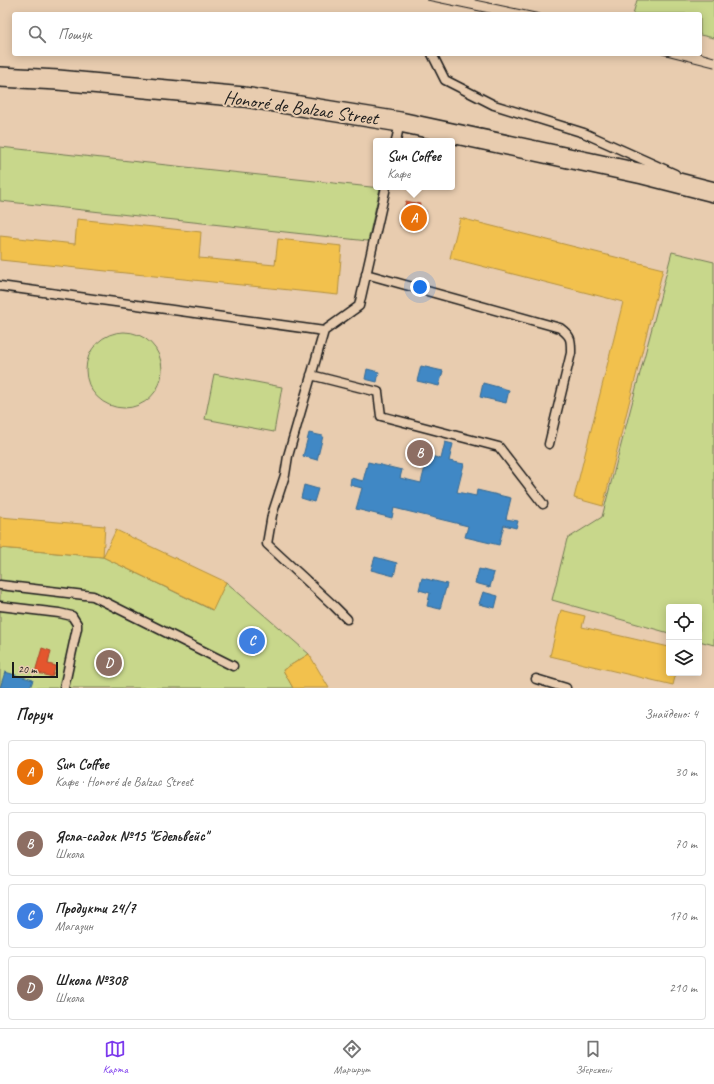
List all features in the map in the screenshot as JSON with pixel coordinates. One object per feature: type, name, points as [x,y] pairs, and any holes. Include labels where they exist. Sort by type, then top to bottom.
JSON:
[{"type":"street","name":"Honoré de Balzac Street","points":[[0,77],[58,80],[244,97],[400,122],[643,174],[714,192]]},
{"type":"lane","points":[[433,56],[445,80],[494,105],[584,133],[714,192]]},
{"type":"lane","points":[[397,138],[400,122]]},
{"type":"lane","points":[[347,618],[267,544],[272,515],[286,475],[288,456],[324,331],[359,306],[385,190]]},
{"type":"lane","points":[[366,274],[560,328],[568,334],[571,343],[571,353],[549,444]]},
{"type":"lane","points":[[0,286],[324,331]]},
{"type":"lane","points":[[311,375],[378,392],[381,416],[499,447],[543,504]]},
{"type":"lane","points":[[0,585],[93,596],[233,666]]},
{"type":"lane","points":[[0,606],[72,616],[77,624],[77,628],[64,688]]},
{"type":"lane","points":[[536,679],[566,688]]},
{"type":"green space","points":[[637,0],[714,0],[714,38],[702,35],[702,12],[634,12]]},
{"type":"green space","points":[[0,147],[373,187],[373,190],[380,190],[368,241],[0,201]]},
{"type":"green space","points":[[672,252],[714,262],[714,645],[702,642],[702,604],[666,604],[666,632],[552,600],[567,539],[602,517]]},
{"type":"green space","points":[[124,332],[138,335],[151,343],[159,356],[162,370],[159,384],[151,397],[138,405],[124,408],[110,405],[97,397],[89,384],[86,370],[89,356],[97,343],[110,335]]},
{"type":"green space","points":[[214,374],[282,387],[274,432],[205,419]]},
{"type":"green space","points":[[0,548],[103,557],[212,610],[226,582],[309,654],[283,670],[293,688],[0,688]]},
{"type":"building: Житло","points":[[460,218],[663,269],[603,506],[574,498],[623,302],[450,258]]},
{"type":"building: Житло","points":[[77,219],[201,232],[199,258],[275,265],[278,239],[342,246],[338,295],[0,260],[0,236],[75,244]]},
{"type":"building: Житло","points":[[0,517],[105,526],[103,557],[0,548]]},
{"type":"building: Житло","points":[[116,530],[226,582],[213,610],[103,557]]},
{"type":"building: Житло","points":[[561,610],[585,616],[582,627],[666,646],[666,676],[675,676],[673,685],[550,656]]},
{"type":"building: Житло","points":[[309,654],[329,688],[293,688],[283,670]]},
{"type":"building: Торгівля","points":[[406,201],[420,204],[419,209],[426,211],[423,226],[414,224],[413,229],[400,226]]},
{"type":"building: Торгівля","points":[[42,648],[51,651],[48,664],[56,666],[52,677],[35,672]]},
{"type":"building: Школи","points":[[421,366],[443,371],[439,386],[417,381]]},
{"type":"building: Школи","points":[[367,369],[379,372],[377,382],[365,379]]},
{"type":"building: Школи","points":[[483,383],[509,390],[506,403],[480,397]]},
{"type":"building: Школи","points":[[309,433],[323,436],[317,460],[303,456]]},
{"type":"building: Школи","points":[[445,442],[453,444],[449,461],[464,464],[457,492],[476,496],[477,490],[511,498],[506,519],[518,521],[516,528],[504,525],[499,545],[465,537],[468,526],[394,508],[392,518],[356,509],[362,488],[350,485],[351,478],[363,481],[368,462],[402,470],[400,478],[421,483],[428,455],[441,459]]},
{"type":"building: Школи","points":[[304,485],[318,489],[314,502],[301,498]]},
{"type":"building: Школи","points":[[375,557],[397,563],[394,576],[371,570]]},
{"type":"building: Школи","points":[[479,569],[494,573],[490,587],[475,583]]},
{"type":"building: Школи","points":[[422,578],[447,584],[440,609],[427,606],[430,593],[419,590]]},
{"type":"building: Школи","points":[[483,592],[498,596],[495,608],[479,604]]},
{"type":"building: Школи","points":[[5,672],[33,680],[30,688],[0,688]]},
{"type":"tram line","points":[[427,0],[484,12]]},
{"type":"tram line","points":[[475,0],[531,12]]},
{"type":"tram line","points":[[702,54],[714,57]]},
{"type":"tram line","points":[[670,56],[714,67]]},
{"type":"place","name":"Sun Coffee","points":[[414,218]]},
{"type":"place","name":"Ясла-садок №15 \"Едельвейс\"","points":[[420,453]]},
{"type":"place","name":"Продукти 24/7","points":[[252,641]]},
{"type":"place","name":"Школа №308","points":[[109,663]]}]
